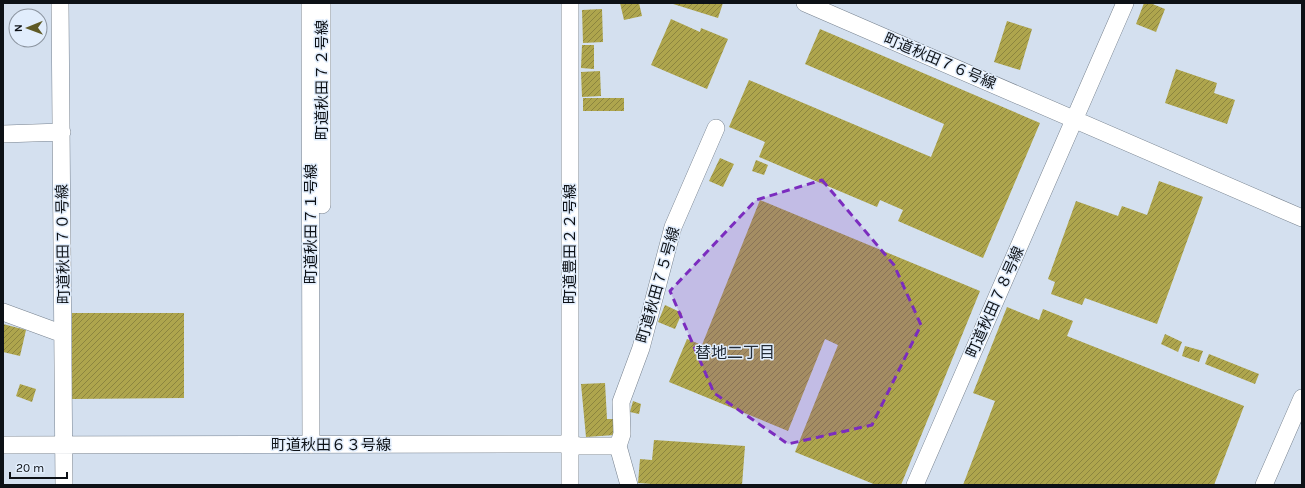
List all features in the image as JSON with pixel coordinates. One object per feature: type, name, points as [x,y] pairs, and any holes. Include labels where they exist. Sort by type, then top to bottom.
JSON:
[{"type":"street","name":"町道秋田７０号線","points":[[60,3],[64,334],[64,485]]},
{"type":"street","name":"町道秋田７１号線","points":[[310,3],[317,445]]},
{"type":"street","name":"町道秋田７２号線","points":[[317,445],[322,3]]},
{"type":"street","name":"町道豊田２２号線","points":[[570,3],[570,485]]},
{"type":"street","name":"町道秋田７６号線","points":[[805,3],[1302,218]]},
{"type":"street","name":"町道秋田７８号線","points":[[915,485],[1125,3]]},
{"type":"street","name":"町道秋田７５号線","points":[[618,446],[622,434],[621,402],[624,390],[641,348],[673,227],[716,128]]},
{"type":"street","points":[[3,134],[62,132]]},
{"type":"street","points":[[3,312],[64,334]]},
{"type":"street","points":[[1264,485],[1302,398]]},
{"type":"street","name":"町道秋田６３号線","points":[[3,445],[570,444],[580,446],[618,446]]},
{"type":"street","points":[[618,446],[629,485]]},
{"type":"highlighted area","points":[[822,180],[894,265],[921,325],[872,425],[788,444],[714,393],[670,291],[756,200]]},
{"type":"building","points":[[620,3],[639,3],[642,16],[624,20]]},
{"type":"building","points":[[670,3],[723,3],[718,18]]},
{"type":"building","points":[[1144,3],[1150,3],[1165,9],[1156,32],[1136,24]]},
{"type":"building","points":[[602,9],[603,42],[583,43],[582,10]]},
{"type":"building","points":[[671,19],[700,32],[701,28],[728,39],[707,89],[651,65]]},
{"type":"building","points":[[1007,21],[1032,29],[1020,70],[994,62]]},
{"type":"building","points":[[820,29],[1040,123],[983,258],[898,221],[903,210],[880,200],[877,207],[759,157],[765,142],[729,127],[749,80],[931,157],[944,124],[805,64]]},
{"type":"building","points":[[582,45],[594,45],[594,69],[581,68]]},
{"type":"building","points":[[1176,69],[1217,83],[1214,93],[1235,100],[1227,124],[1165,103]]},
{"type":"building","points":[[600,71],[601,96],[582,97],[581,72]]},
{"type":"building","points":[[583,98],[624,98],[624,111],[583,111]]},
{"type":"building","points":[[720,158],[734,164],[723,187],[709,181]]},
{"type":"building","points":[[756,160],[768,165],[764,175],[752,171]]},
{"type":"building","points":[[1159,181],[1203,197],[1157,324],[1085,298],[1082,305],[1051,294],[1055,282],[1048,279],[1076,201],[1118,216],[1122,206],[1147,215]]},
{"type":"building","points":[[760,200],[980,291],[901,485],[876,485],[795,452],[838,345],[825,339],[788,431],[669,382],[687,339],[702,345]]},
{"type":"building","points":[[665,305],[682,313],[675,329],[658,322]]},
{"type":"building","points":[[1007,307],[1039,320],[1043,309],[1073,321],[1067,336],[1244,406],[1214,485],[963,485],[995,401],[973,393]]},
{"type":"building","points":[[72,313],[184,313],[184,398],[72,399]]},
{"type":"building","points":[[3,324],[26,330],[20,356],[3,352]]},
{"type":"building","points":[[1165,334],[1182,342],[1178,352],[1161,344]]},
{"type":"building","points":[[1185,346],[1203,351],[1199,362],[1182,356]]},
{"type":"building","points":[[1209,354],[1259,374],[1255,384],[1205,364]]},
{"type":"building","points":[[605,383],[607,419],[614,419],[615,435],[586,437],[581,384]]},
{"type":"building","points":[[20,384],[36,389],[32,402],[16,396]]},
{"type":"building","points":[[633,401],[641,404],[639,414],[630,412]]},
{"type":"building","points":[[654,440],[745,446],[742,485],[665,485],[638,483],[640,459],[652,460]]},
{"type":"district","name":"替地二丁目","points":[[735,352]]}]
